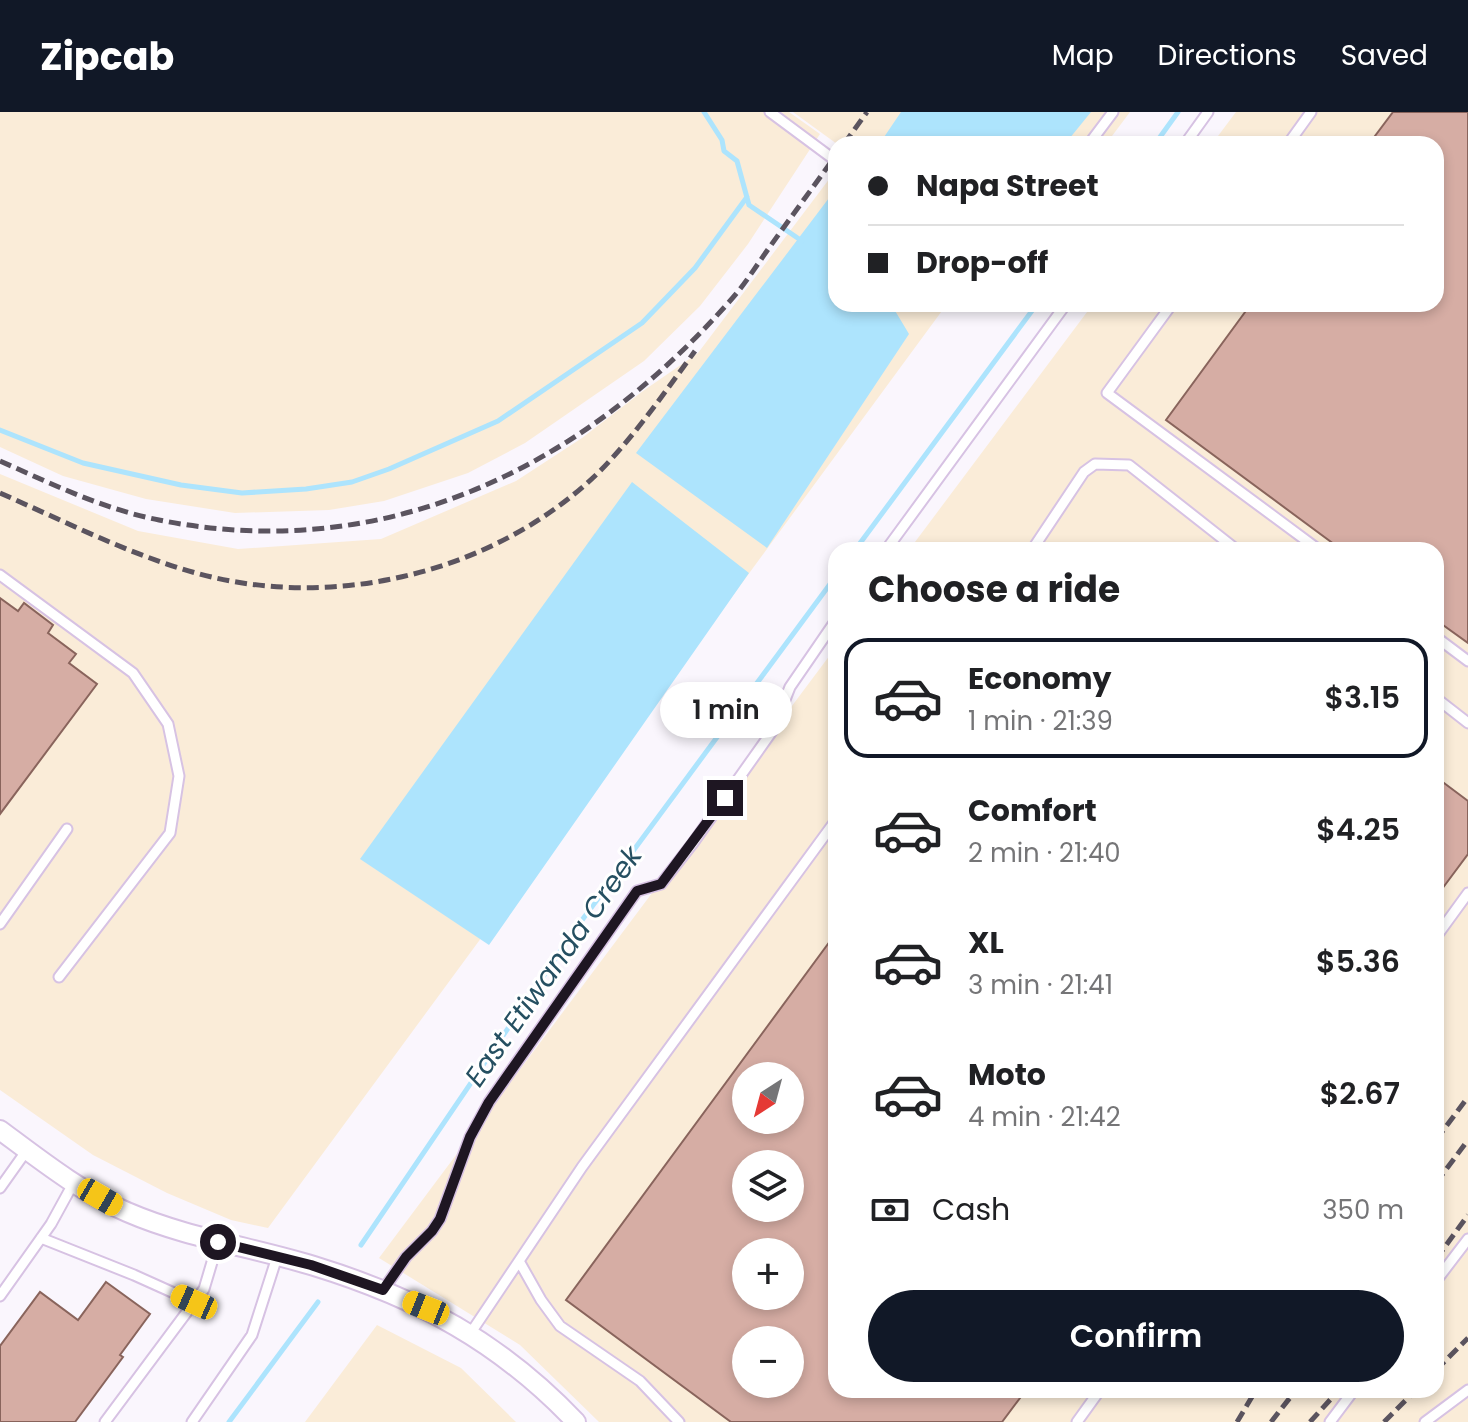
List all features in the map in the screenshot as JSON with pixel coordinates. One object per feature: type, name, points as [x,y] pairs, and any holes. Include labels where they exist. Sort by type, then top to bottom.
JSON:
[{"type":"street","points":[[0,1130],[74,1182],[125,1211],[218,1242],[311,1265],[377,1287],[426,1308],[470,1334],[521,1371],[576,1422]]},
{"type":"lane","points":[[770,112],[828,155]]},
{"type":"lane","points":[[1095,136],[1113,112]]},
{"type":"lane","points":[[1191,136],[1208,112]]},
{"type":"lane","points":[[1294,136],[1311,112]]},
{"type":"lane","points":[[892,542],[1060,312]]},
{"type":"lane","points":[[1166,312],[1107,393],[1308,542]]},
{"type":"lane","points":[[1037,542],[1084,472],[1095,464],[1129,465],[1227,542]]},
{"type":"lane","points":[[0,575],[133,673],[168,724],[179,776],[170,833],[59,977]]},
{"type":"lane","points":[[377,1287],[432,1231],[440,1219],[470,1137],[489,1102],[637,891],[661,884],[702,830],[773,730],[790,687],[828,632]]},
{"type":"lane","points":[[1444,643],[1468,661]]},
{"type":"lane","points":[[1444,704],[1468,723]]},
{"type":"lane","points":[[0,924],[67,829]]},
{"type":"lane","points":[[470,1334],[582,1167],[828,831]]},
{"type":"lane","points":[[1444,926],[1468,893]]},
{"type":"lane","points":[[0,1188],[27,1150]]},
{"type":"lane","points":[[0,1296],[41,1238],[74,1182]]},
{"type":"lane","points":[[41,1238],[194,1302]]},
{"type":"lane","points":[[1444,1270],[1468,1239]]},
{"type":"lane","points":[[105,1422],[204,1289],[218,1242]]},
{"type":"lane","points":[[192,1422],[252,1335],[277,1257]]},
{"type":"lane","points":[[519,1261],[560,1326],[640,1381],[679,1422]]},
{"type":"lane","points":[[1425,1422],[1468,1390]]},
{"type":"lane","points":[[1077,1422],[1094,1398]]},
{"type":"lane","points":[[1330,1422],[1348,1398]]},
{"type":"shaded area","points":[[0,112],[789,112],[820,134],[748,244],[700,306],[644,361],[525,443],[468,473],[384,501],[329,510],[235,513],[146,499],[63,476],[0,447]]},
{"type":"shaded area","points":[[793,112],[1130,112],[1112,136],[828,137]]},
{"type":"shaded area","points":[[1236,112],[1468,112],[1468,1422],[599,1422],[520,1345],[379,1258],[828,658],[828,1398],[1444,1398],[1444,542],[915,542],[1087,312],[1444,312],[1444,136],[1218,136]]},
{"type":"shaded area","points":[[828,181],[828,312],[941,312],[268,1228],[231,1220],[167,1193],[93,1155],[0,1090],[0,474],[138,531],[238,549],[381,539],[516,481],[582,438],[698,353]]},
{"type":"shaded area","points":[[377,1325],[461,1368],[516,1422],[305,1422]]},
{"type":"water","points":[[901,112],[1091,112],[1072,136],[885,136]]},
{"type":"water","points":[[828,199],[828,312],[896,312],[909,334],[767,548],[636,453]]},
{"type":"water","points":[[632,482],[749,573],[489,945],[360,859]]},
{"type":"building","points":[[1393,112],[1468,112],[1468,643],[1444,626],[1444,542],[1331,542],[1166,420],[1245,312],[1444,312],[1444,136],[1375,136]]},
{"type":"building","points":[[0,598],[18,611],[24,603],[53,625],[48,633],[76,654],[69,663],[97,684],[0,814]]},
{"type":"building","points":[[1444,783],[1468,801],[1468,854],[1444,886]]},
{"type":"building","points":[[828,944],[828,1398],[1020,1398],[1002,1422],[731,1422],[566,1300],[732,1074],[732,1134],[804,1134],[804,1062],[741,1062]]},
{"type":"building","points":[[106,1282],[150,1314],[75,1422],[0,1422],[0,1346],[40,1292],[78,1320]]},
{"type":"waterway","points":[[704,112],[722,140],[724,151],[737,161],[749,205],[802,241]]},
{"type":"waterway","name":"East Etiwanda Creek","points":[[1161,136],[1178,112]]},
{"type":"waterway","points":[[0,430],[83,463],[181,485],[242,493],[352,482],[498,421],[642,323],[695,268],[747,197]]},
{"type":"waterway","name":"East Etiwanda Creek","points":[[861,542],[1031,312]]},
{"type":"waterway","name":"East Etiwanda Creek","points":[[361,1245],[574,931],[828,587]]},
{"type":"waterway","name":"East Etiwanda Creek","points":[[229,1422],[318,1302]]},
{"type":"railway","points":[[850,136],[867,112]]},
{"type":"railway","points":[[0,461],[78,495],[138,515],[242,530],[322,528],[399,515],[473,490],[543,456],[609,413],[671,361],[740,289],[828,166]]},
{"type":"railway","points":[[0,493],[146,556],[196,573],[249,584],[303,588],[358,584],[412,574],[464,558],[514,535],[560,505],[614,456],[695,351]]},
{"type":"railway","points":[[1444,1129],[1468,1097]]},
{"type":"railway","points":[[1444,1172],[1468,1140]]},
{"type":"railway","points":[[1444,1248],[1468,1215]]},
{"type":"railway","points":[[1444,1362],[1468,1338]]},
{"type":"railway","points":[[1237,1422],[1251,1398]]},
{"type":"railway","points":[[1271,1422],[1290,1398]]},
{"type":"railway","points":[[1310,1422],[1332,1398]]},
{"type":"railway","points":[[1384,1422],[1408,1398]]},
{"type":"route","points":[[218,1242],[311,1265],[383,1290],[406,1257],[440,1219],[470,1137],[489,1102],[637,891],[661,884],[725,798]]}]
